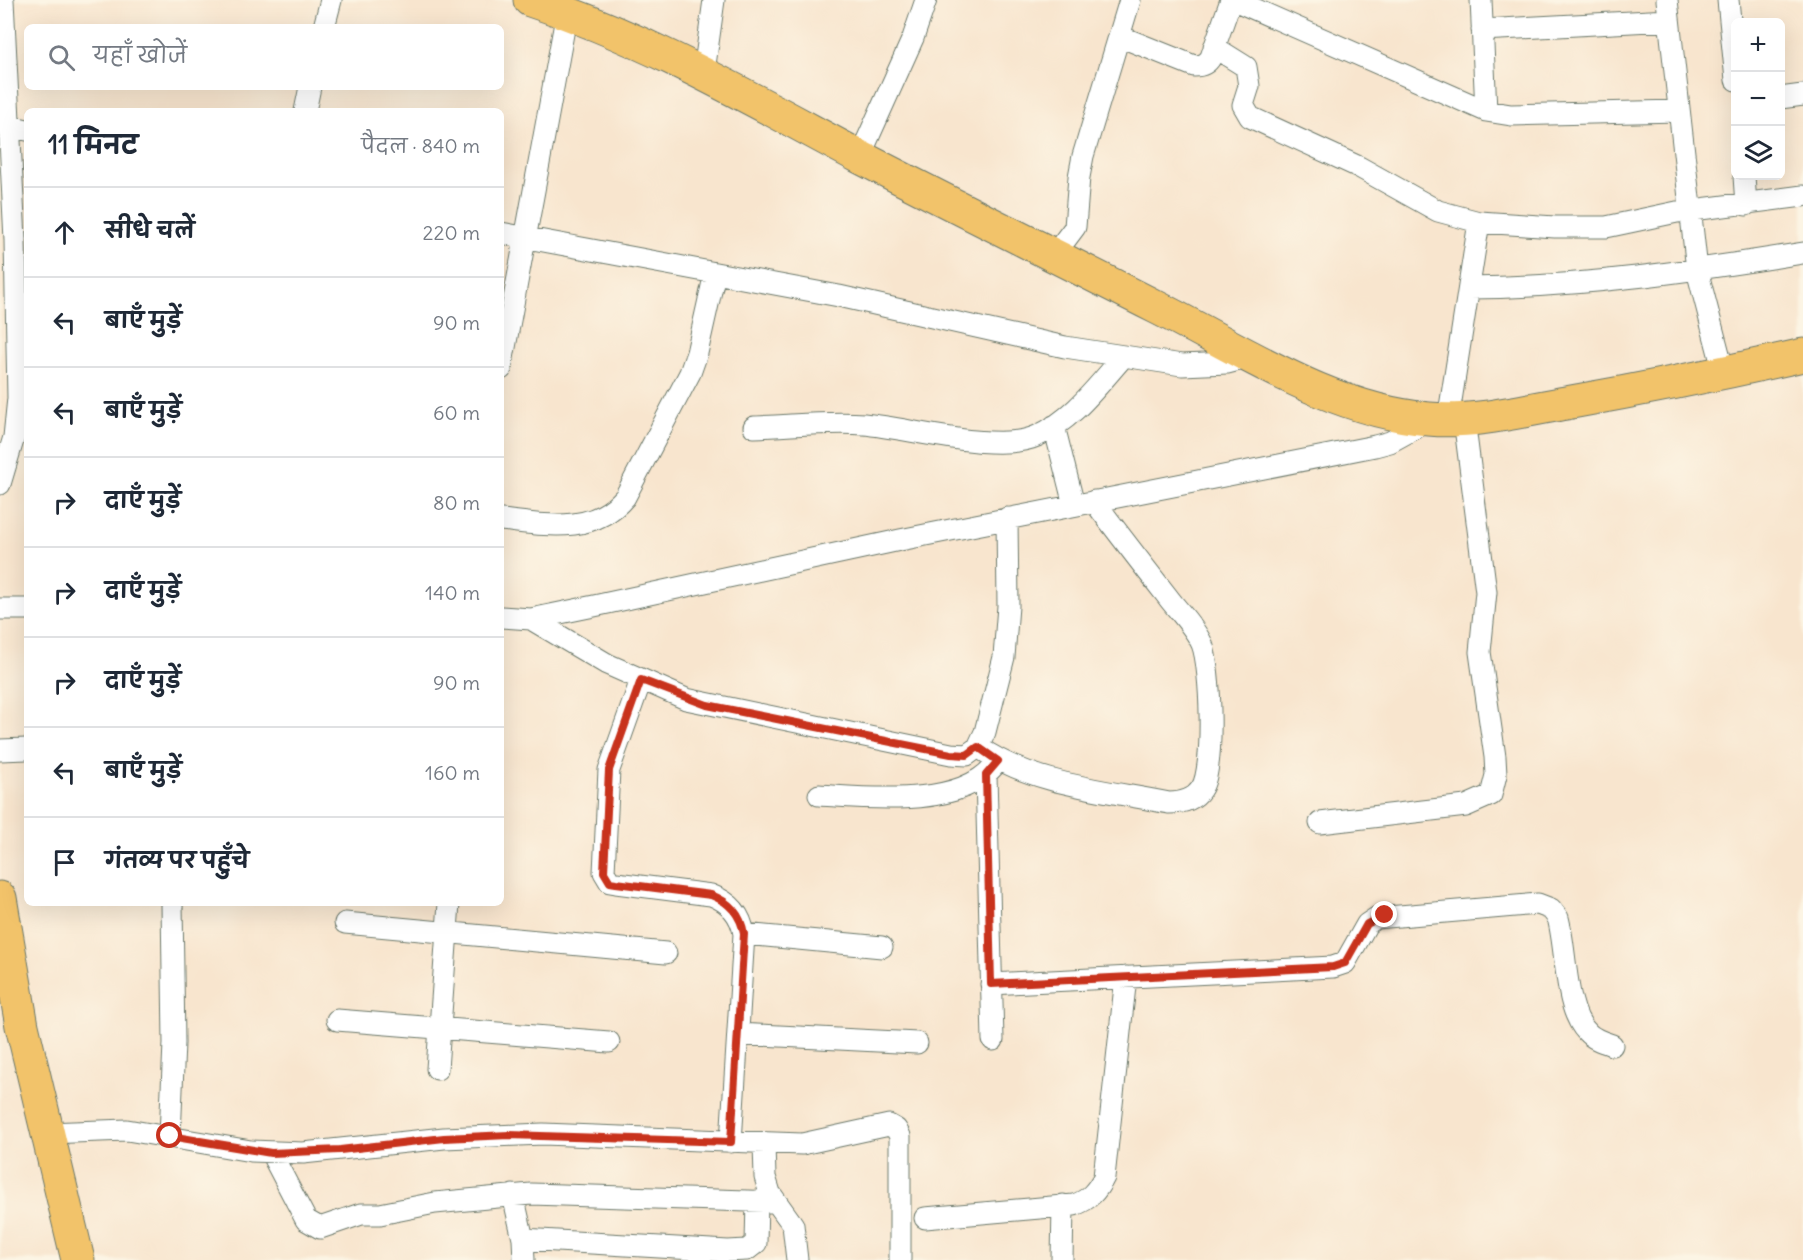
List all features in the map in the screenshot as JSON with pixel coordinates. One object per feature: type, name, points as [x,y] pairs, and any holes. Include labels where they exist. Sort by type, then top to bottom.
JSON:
[{"type":"main road","points":[[530,0],[567,12],[704,72],[860,156],[1250,357],[1318,389],[1371,408],[1448,420],[1724,373],[1803,355]]},
{"type":"main road","points":[[0,898],[22,1026],[78,1260]]},
{"type":"street","points":[[0,484],[14,437],[18,398],[12,127],[3,0]]},
{"type":"street","points":[[325,24],[331,0]]},
{"type":"street","points":[[704,72],[714,0]]},
{"type":"street","points":[[860,156],[916,33],[926,0]]},
{"type":"street","points":[[1054,255],[1075,228],[1079,177],[1130,0]]},
{"type":"street","points":[[1119,36],[1194,66],[1208,63],[1232,0],[1486,111],[1511,115],[1679,111]]},
{"type":"street","points":[[1481,0],[1486,111]]},
{"type":"street","points":[[1728,0],[1735,72]]},
{"type":"street","points":[[1482,30],[1668,10],[1697,270],[1724,373]]},
{"type":"street","points":[[504,352],[567,12]]},
{"type":"street","points":[[1215,47],[1246,67],[1248,86],[1243,105],[1250,117],[1359,167],[1438,211],[1479,222],[1555,227],[1606,227],[1689,211],[1803,196]]},
{"type":"street","points":[[306,108],[309,90]]},
{"type":"street","points":[[1785,97],[1803,95]]},
{"type":"street","points":[[1744,180],[1746,205]]},
{"type":"street","points":[[1320,823],[1466,806],[1491,795],[1495,787],[1495,757],[1480,667],[1486,592],[1448,420],[1479,222]]},
{"type":"street","points":[[504,233],[839,296],[1065,347],[1182,365],[1227,363],[1250,357]]},
{"type":"street","points":[[1469,288],[1554,286],[1697,270],[1803,253]]},
{"type":"street","points":[[504,520],[570,526],[596,520],[617,507],[625,497],[690,373],[700,343],[715,273]]},
{"type":"street","points":[[754,427],[866,424],[1008,442],[1036,436],[1075,411],[1124,356]]},
{"type":"street","points":[[504,617],[531,619],[1007,518],[1375,446],[1448,420]]},
{"type":"street","points":[[819,795],[875,798],[932,794],[971,785],[992,768],[1169,803],[1182,803],[1201,790],[1206,780],[1210,761],[1208,693],[1202,645],[1084,503],[1054,426]]},
{"type":"street","points":[[531,619],[608,664],[641,680],[707,705],[951,754],[967,755],[978,747],[1004,657],[1008,606],[1007,518]]},
{"type":"street","points":[[0,609],[24,609]]},
{"type":"street","points":[[641,680],[609,770],[604,861],[606,878],[616,883],[718,897],[738,915],[744,934],[731,1142]]},
{"type":"street","points":[[978,747],[992,768],[993,1040]]},
{"type":"street","points":[[0,750],[24,749]]},
{"type":"street","points":[[991,984],[1333,967],[1345,963],[1367,924],[1376,918],[1538,904],[1551,909],[1557,918],[1575,1014],[1587,1033],[1612,1045]]},
{"type":"street","points":[[170,1136],[174,1043],[172,906]]},
{"type":"street","points":[[437,1070],[449,906]]},
{"type":"street","points":[[345,923],[666,953]]},
{"type":"street","points":[[744,934],[882,947]]},
{"type":"street","points":[[925,1218],[1084,1202],[1104,1177],[1126,977]]},
{"type":"street","points":[[337,1020],[609,1042]]},
{"type":"street","points":[[738,1034],[917,1043]]},
{"type":"street","points":[[47,1133],[127,1130],[271,1153],[331,1151],[444,1138],[509,1135],[801,1144],[880,1125],[896,1129],[900,1136],[900,1260]]},
{"type":"street","points":[[513,1195],[524,1250],[729,1256],[747,1250],[756,1243],[766,1202],[764,1144]]},
{"type":"street","points":[[271,1153],[306,1220],[320,1228],[361,1214],[380,1214],[435,1203],[513,1195],[766,1202],[793,1225],[796,1260]]},
{"type":"street","points":[[1062,1260],[1063,1205]]},
{"type":"route","points":[[170,1136],[229,1148],[271,1153],[340,1150],[444,1138],[543,1134],[731,1142],[744,934],[738,915],[718,897],[610,882],[604,872],[609,770],[641,680],[686,699],[707,705],[951,754],[967,755],[978,747],[998,761],[986,775],[991,984],[1333,967],[1345,963],[1367,924],[1385,915]]}]
